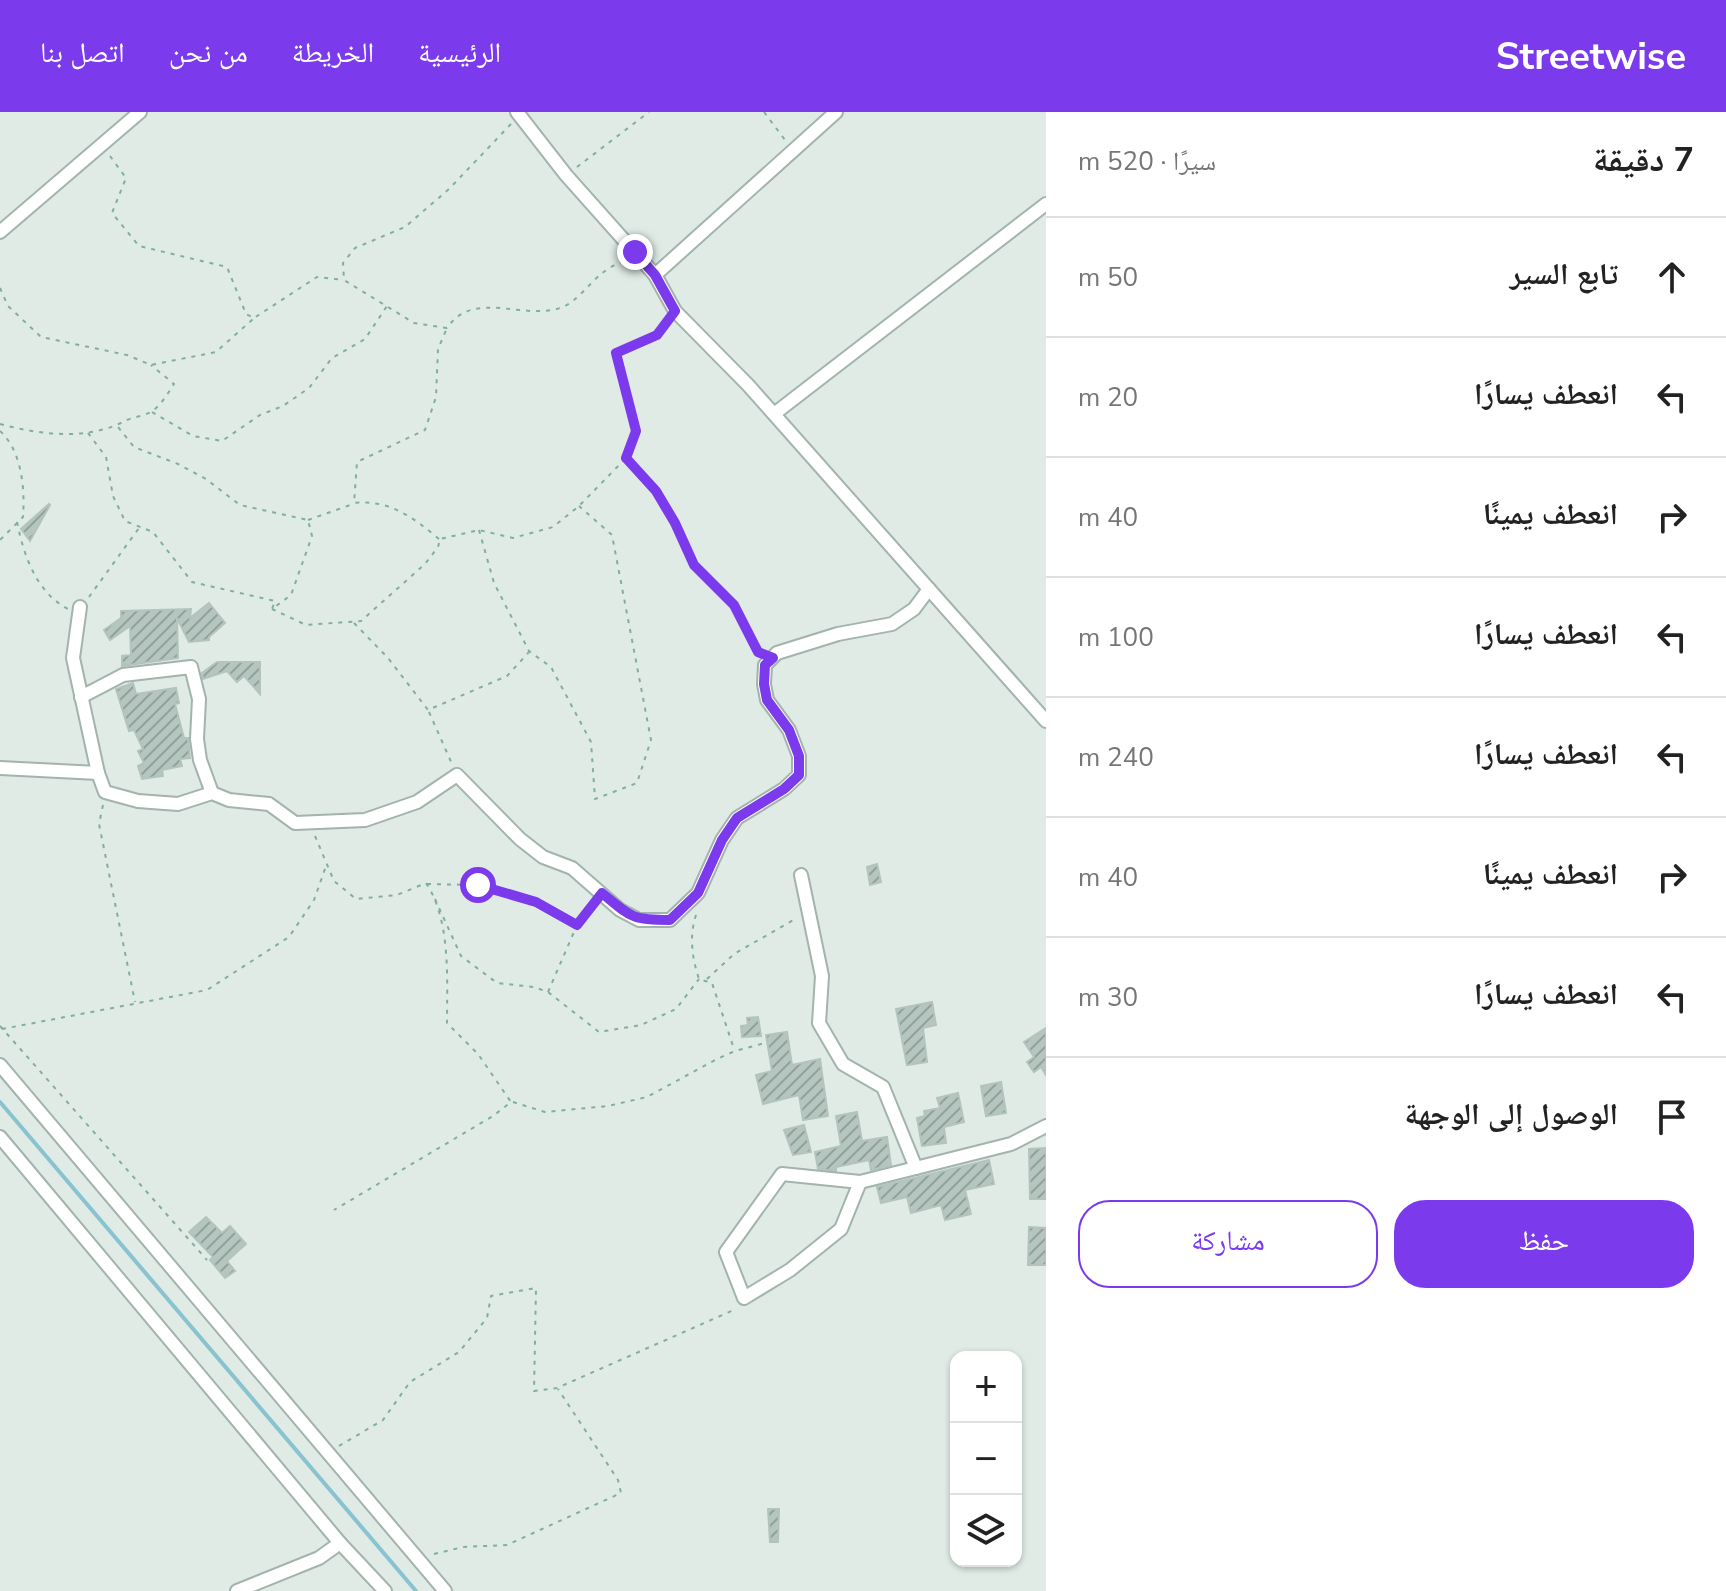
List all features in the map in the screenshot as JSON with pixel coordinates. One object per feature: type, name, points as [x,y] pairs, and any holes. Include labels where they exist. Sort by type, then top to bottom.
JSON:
[{"type":"street","points":[[0,232],[140,112]]},
{"type":"street","points":[[655,275],[836,112]]},
{"type":"street","points":[[518,113],[566,175],[655,275],[675,311],[774,414],[1046,721]]},
{"type":"street","points":[[774,414],[1046,204]]},
{"type":"street","points":[[80,607],[73,658],[105,792],[138,801],[178,804],[212,793],[229,800],[269,804],[295,823],[365,820],[417,802],[457,775],[520,839],[543,857],[572,868],[620,910],[639,920],[670,920],[698,893],[722,840],[737,818],[784,789],[799,775],[799,756],[789,730],[767,700],[765,665],[777,653],[838,634],[892,624],[914,609],[929,589]]},
{"type":"street","points":[[81,697],[123,675],[191,667],[199,699],[197,739],[200,760],[212,793]]},
{"type":"street","points":[[0,768],[98,773]]},
{"type":"street","points":[[801,875],[822,976],[819,1023],[843,1064],[883,1087],[916,1168]]},
{"type":"street","points":[[0,1065],[445,1591]]},
{"type":"street","points":[[860,1182],[841,1229],[790,1270],[744,1298],[726,1252],[782,1174],[860,1182],[1011,1144],[1046,1126]]},
{"type":"street","points":[[0,1137],[340,1543],[385,1591]]},
{"type":"street","points":[[237,1591],[319,1558],[340,1543]]},
{"type":"path","points":[[566,175],[649,112]]},
{"type":"path","points":[[764,112],[793,150]]},
{"type":"path","points":[[344,280],[343,263],[355,248],[405,227],[449,189],[518,113]]},
{"type":"path","points":[[102,146],[126,178],[112,213],[139,246],[227,267],[246,314],[254,318]]},
{"type":"path","points":[[354,503],[357,462],[425,430],[436,397],[438,349],[453,319],[477,306],[536,312],[565,306],[602,273],[635,252]]},
{"type":"path","points":[[151,365],[216,352],[254,318],[317,277],[344,280],[414,323],[447,328]]},
{"type":"path","points":[[0,288],[8,306],[41,337],[127,355],[151,365],[174,384],[152,412],[118,427],[88,433],[33,432],[0,424]]},
{"type":"path","points":[[152,412],[193,436],[222,441],[260,415],[283,406],[309,388],[332,358],[365,339],[387,306]]},
{"type":"path","points":[[272,609],[306,625],[361,621],[425,564],[440,539],[479,530],[513,538],[553,527],[579,506],[626,458],[636,431],[616,353],[657,335],[675,311]]},
{"type":"path","points":[[118,427],[134,447],[206,479],[240,505],[308,520],[354,503],[371,501],[409,514],[440,539]]},
{"type":"path","points":[[0,431],[9,439],[25,488],[23,517],[0,540]]},
{"type":"path","points":[[88,433],[106,457],[113,496],[125,521],[153,532],[192,582],[275,601],[272,609]]},
{"type":"path","points":[[626,458],[656,491],[694,565],[734,605],[758,652],[773,658]]},
{"type":"path","points":[[479,530],[494,583],[529,651],[551,667],[591,742],[595,799],[637,783],[651,740],[612,535],[579,506]]},
{"type":"path","points":[[272,609],[291,595],[312,536],[308,520]]},
{"type":"path","points":[[17,522],[22,547],[42,590],[66,609],[80,607],[140,527]]},
{"type":"path","points":[[353,622],[388,658],[428,710],[457,775]]},
{"type":"path","points":[[428,710],[507,676],[529,651]]},
{"type":"path","points":[[105,792],[99,824],[135,1003]]},
{"type":"path","points":[[295,823],[316,837],[334,881],[356,899],[397,895],[426,883],[478,885],[536,902],[577,925]]},
{"type":"path","points":[[1,1027],[207,990],[289,937],[314,900],[327,864]]},
{"type":"path","points":[[426,883],[461,956],[497,983],[534,987],[548,992],[599,1032],[641,1025],[676,1009],[699,979]]},
{"type":"path","points":[[548,992],[577,925],[602,893]]},
{"type":"path","points":[[433,894],[446,952],[447,1023],[478,1054],[511,1102],[545,1112],[608,1106],[647,1097],[735,1051],[765,1043]]},
{"type":"path","points":[[691,900],[699,908],[691,930],[699,979]]},
{"type":"path","points":[[705,981],[734,954],[808,911]]},
{"type":"path","points":[[699,979],[712,983],[735,1051]]},
{"type":"path","points":[[1,1027],[207,1260]]},
{"type":"path","points":[[334,1210],[493,1116],[511,1102]]},
{"type":"path","points":[[327,1451],[383,1420],[410,1382],[459,1352],[487,1318],[491,1296],[536,1288],[534,1391],[557,1388],[733,1312],[744,1298]]},
{"type":"path","points":[[421,1563],[438,1552],[463,1547],[507,1545],[621,1493],[618,1480],[557,1388]]},
{"type":"building","points":[[50,505],[30,541],[21,529]]},
{"type":"building","points":[[209,603],[225,623],[209,640],[189,642],[177,618],[178,658],[122,666],[122,656],[131,655],[130,626],[110,640],[104,630],[121,618],[121,611],[191,609],[190,618]]},
{"type":"building","points":[[217,662],[260,662],[260,694],[244,676],[237,682],[227,671],[203,679],[202,673]]},
{"type":"building","points":[[133,683],[136,694],[176,688],[179,703],[175,704],[184,738],[188,738],[190,758],[180,759],[182,766],[162,770],[163,776],[142,779],[138,766],[144,763],[138,751],[143,749],[134,730],[129,731],[116,689]]},
{"type":"building","points":[[877,864],[881,882],[870,885],[867,867]]},
{"type":"building","points":[[932,1002],[936,1025],[923,1028],[927,1062],[907,1065],[896,1009]]},
{"type":"building","points":[[758,1017],[761,1036],[742,1037],[741,1026],[748,1025],[747,1018]]},
{"type":"building","points":[[1046,1028],[1046,1075],[1041,1067],[1034,1072],[1027,1062],[1034,1057],[1024,1042]]},
{"type":"building","points":[[787,1032],[792,1065],[820,1059],[828,1116],[803,1120],[799,1095],[763,1104],[756,1075],[772,1071],[766,1035]]},
{"type":"building","points":[[1001,1082],[1006,1113],[986,1116],[981,1086]]},
{"type":"building","points":[[958,1093],[964,1122],[944,1127],[946,1143],[922,1146],[917,1118],[925,1116],[924,1111],[940,1108],[937,1098]]},
{"type":"building","points":[[857,1112],[862,1141],[887,1137],[891,1165],[871,1170],[869,1160],[836,1167],[836,1171],[818,1169],[815,1152],[841,1146],[836,1116]]},
{"type":"building","points":[[804,1125],[811,1152],[793,1155],[784,1130]]},
{"type":"building","points":[[1046,1148],[1046,1199],[1030,1199],[1029,1149]]},
{"type":"building","points":[[989,1160],[994,1184],[965,1190],[971,1214],[945,1220],[941,1205],[911,1213],[907,1197],[881,1203],[877,1187]]},
{"type":"building","points":[[206,1217],[222,1233],[230,1226],[246,1244],[227,1261],[235,1271],[225,1278],[210,1260],[213,1257],[189,1232]]},
{"type":"building","points":[[1029,1227],[1046,1228],[1046,1265],[1028,1265]]},
{"type":"building","points":[[768,1509],[779,1509],[778,1542],[770,1542]]},
{"type":"waterway","points":[[0,1102],[416,1591]]},
{"type":"route","points":[[478,885],[536,902],[577,925],[602,893],[620,910],[639,920],[670,920],[698,893],[722,840],[737,818],[784,789],[799,775],[799,756],[789,730],[767,700],[765,665],[773,658],[758,652],[734,605],[694,565],[656,491],[626,458],[636,431],[616,353],[657,335],[675,311],[655,275],[635,252]]}]
